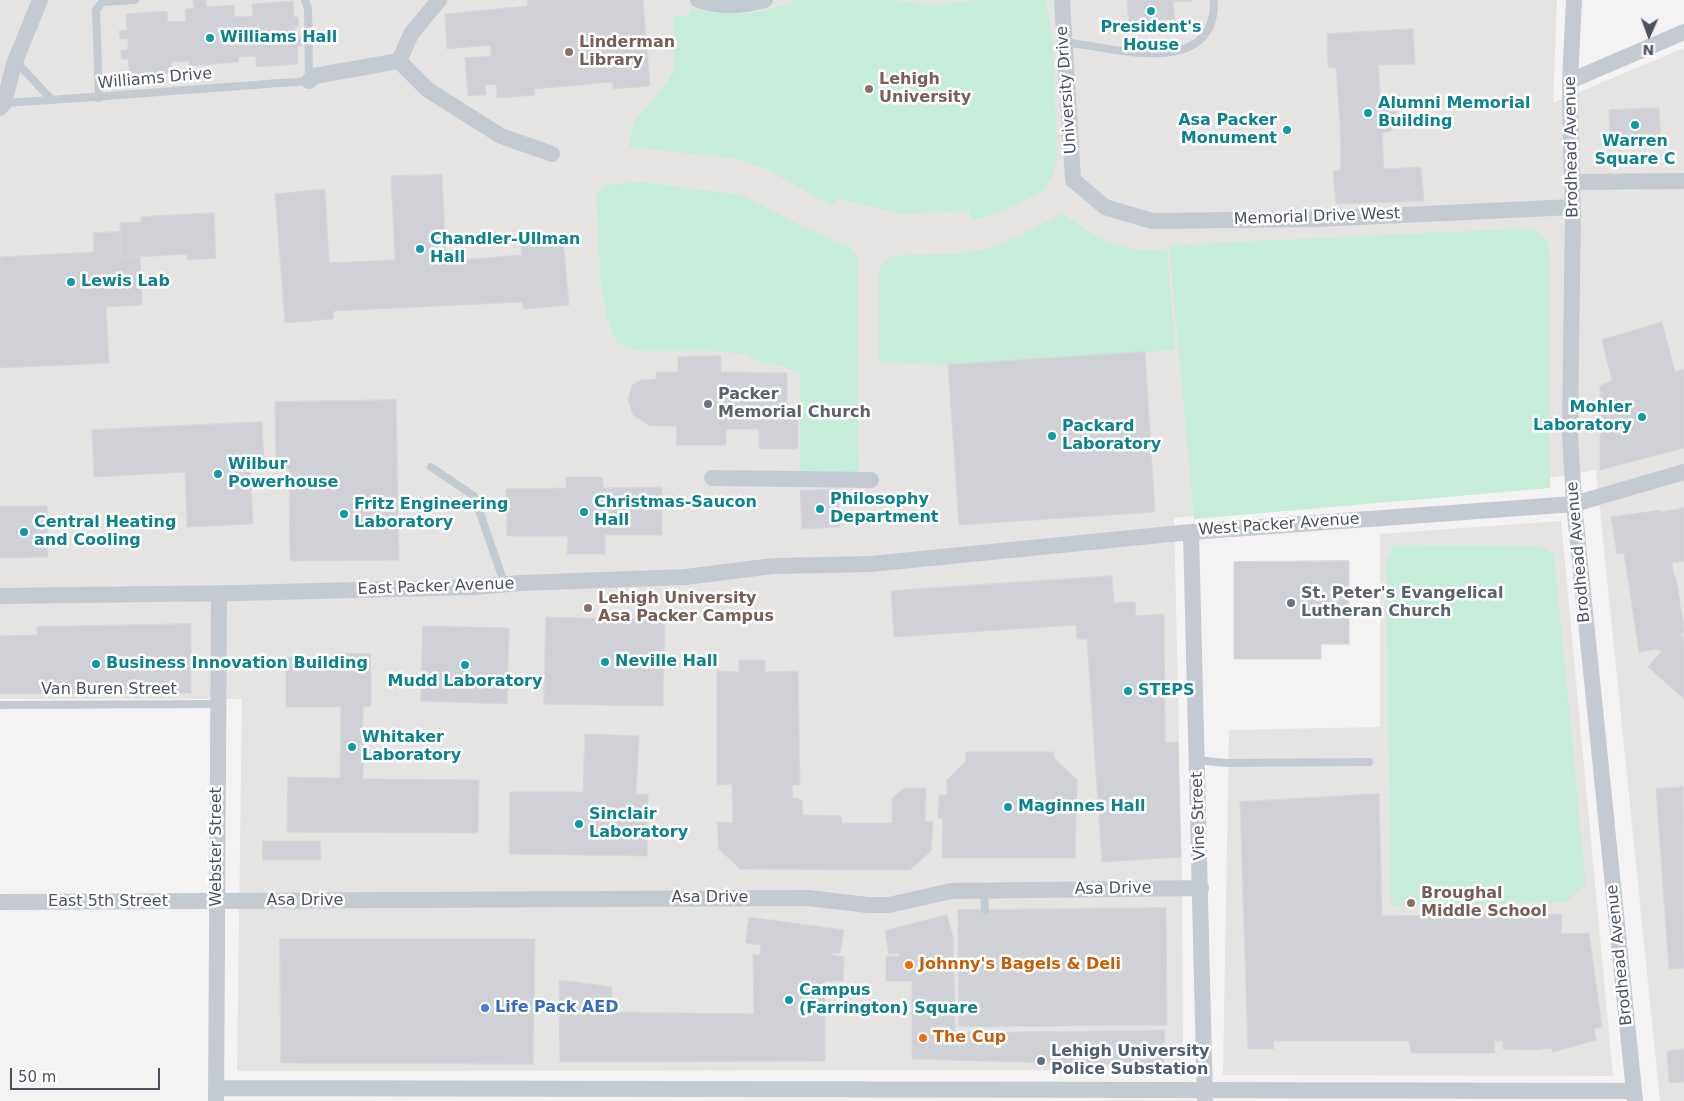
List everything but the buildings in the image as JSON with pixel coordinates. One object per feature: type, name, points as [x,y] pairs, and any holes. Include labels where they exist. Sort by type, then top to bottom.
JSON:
[{"type":"street","points":[[2,105],[16,58],[40,0]]},
{"type":"street","points":[[399,61],[411,34],[439,0]]},
{"type":"street","points":[[698,0],[716,6],[743,5],[765,0]]},
{"type":"street","name":"University Drive","points":[[1062,0],[1073,180]]},
{"type":"street","name":"Brodhead Avenue","points":[[1574,0],[1570,81],[1574,207],[1570,434],[1574,504],[1635,1096]]},
{"type":"street","points":[[1570,81],[1684,32]]},
{"type":"street","points":[[309,81],[314,76],[399,61]]},
{"type":"street","points":[[399,61],[428,90],[501,136],[552,154]]},
{"type":"street","name":"Memorial Drive West","points":[[1073,180],[1105,207],[1152,221],[1318,219],[1574,207]]},
{"type":"street","points":[[1572,182],[1684,181]]},
{"type":"street","name":"West Packer Avenue","points":[[871,564],[1191,532],[1574,504],[1684,472]]},
{"type":"street","points":[[712,478],[872,480]]},
{"type":"street","name":"Vine Street","points":[[1191,532],[1205,1095]]},
{"type":"street","name":"East Packer Avenue","points":[[0,596],[219,594],[437,588],[686,577],[773,566],[871,564]]},
{"type":"street","name":"Webster Street","points":[[216,1094],[219,594]]},
{"type":"street","name":"Asa Drive","points":[[217,901],[808,898],[868,905],[889,905],[951,891],[1201,888]]},
{"type":"street","name":"East 5th Street","points":[[0,902],[217,901]]},
{"type":"street","points":[[216,1094],[1635,1096]]},
{"type":"lane","points":[[99,98],[96,10],[102,2],[135,0]]},
{"type":"lane","points":[[305,0],[308,8],[309,81]]},
{"type":"lane","points":[[1064,42],[1139,54],[1178,51],[1195,42],[1208,31],[1214,14],[1214,0]]},
{"type":"lane","points":[[16,58],[22,68],[52,100]]},
{"type":"lane","name":"Williams Drive","points":[[2,105],[309,81]]},
{"type":"lane","points":[[431,467],[474,496],[505,585]]},
{"type":"lane","name":"Van Buren Street","points":[[0,705],[218,704]]},
{"type":"lane","points":[[1197,760],[1225,763],[1369,762]]},
{"type":"lane","points":[[984,891],[984,910]]},
{"type":"shaded area","name":"Lehigh University Asa Packer Campus","points":[[0,0],[1557,0],[1553,103],[1684,48],[1684,1101],[1660,1101],[1596,470],[1549,478],[1174,518],[1182,874],[1183,1070],[237,1071],[242,699],[0,699]]},
{"type":"shaded area","name":"Broughal Middle School","points":[[1561,521],[1613,1076],[1223,1075],[1229,730],[1380,727],[1380,534]]},
{"type":"green space","points":[[797,0],[891,0],[931,5],[975,0],[1046,0],[1053,39],[1057,165],[1044,190],[1017,205],[986,217],[971,220],[969,211],[903,214],[838,199],[832,206],[766,169],[737,159],[629,147],[633,124],[667,82],[674,69],[673,16],[686,17],[692,8],[733,14],[757,12]]},
{"type":"green space","points":[[643,182],[742,195],[800,225],[850,247],[857,257],[859,476],[800,476],[800,373],[781,366],[762,363],[745,354],[711,351],[637,351],[617,343],[607,318],[601,284],[596,196],[604,185]]},
{"type":"green space","points":[[1063,213],[1090,232],[1119,245],[1140,250],[1167,249],[1175,350],[948,365],[879,363],[879,268],[890,257],[953,254],[987,249],[1021,235]]},
{"type":"green space","points":[[1532,228],[1549,243],[1550,488],[1194,519],[1169,245]]},
{"type":"green space","points":[[1395,545],[1539,546],[1554,554],[1586,884],[1566,902],[1391,906],[1386,558]]},
{"type":"place","name":"President's House","points":[[1151,11]]},
{"type":"place","name":"Williams Hall","points":[[210,38]]},
{"type":"place","name":"Linderman Library","points":[[569,52]]},
{"type":"place","name":"Lehigh University","points":[[869,89]]},
{"type":"place","name":"Alumni Memorial Building","points":[[1368,113]]},
{"type":"place","name":"Warren Square C","points":[[1635,125]]},
{"type":"place","name":"Asa Packer Monument","points":[[1287,130]]},
{"type":"place","name":"Chandler-Ullman Hall","points":[[420,249]]},
{"type":"place","name":"Lewis Lab","points":[[71,282]]},
{"type":"place","name":"Packer Memorial Church","points":[[708,404]]},
{"type":"place","name":"Mohler Laboratory","points":[[1642,417]]},
{"type":"place","name":"Packard Laboratory","points":[[1052,436]]},
{"type":"place","name":"Wilbur Powerhouse","points":[[218,474]]},
{"type":"place","name":"Philosophy Department","points":[[820,509]]},
{"type":"place","name":"Christmas-Saucon Hall","points":[[584,512]]},
{"type":"place","name":"Fritz Engineering Laboratory","points":[[344,514]]},
{"type":"place","name":"Central Heating and Cooling","points":[[24,532]]},
{"type":"place","name":"St. Peter's Evangelical Lutheran Church","points":[[1291,603]]},
{"type":"place","name":"Lehigh University Asa Packer Campus","points":[[588,608]]},
{"type":"place","name":"Neville Hall","points":[[605,662]]},
{"type":"place","name":"Business Innovation Building","points":[[96,664]]},
{"type":"place","name":"Mudd Laboratory","points":[[465,665]]},
{"type":"place","name":"STEPS","points":[[1128,691]]},
{"type":"place","name":"Whitaker Laboratory","points":[[352,747]]},
{"type":"place","name":"Maginnes Hall","points":[[1008,807]]},
{"type":"place","name":"Sinclair Laboratory","points":[[579,824]]},
{"type":"place","name":"Broughal Middle School","points":[[1411,903]]},
{"type":"place","name":"Johnny's Bagels & Deli","points":[[909,965]]},
{"type":"place","name":"Campus (Farrington) Square","points":[[789,1000]]},
{"type":"place","name":"Life Pack AED","points":[[485,1008]]},
{"type":"place","name":"The Cup","points":[[923,1038]]},
{"type":"place","name":"Lehigh University Police Substation","points":[[1041,1061]]}]
